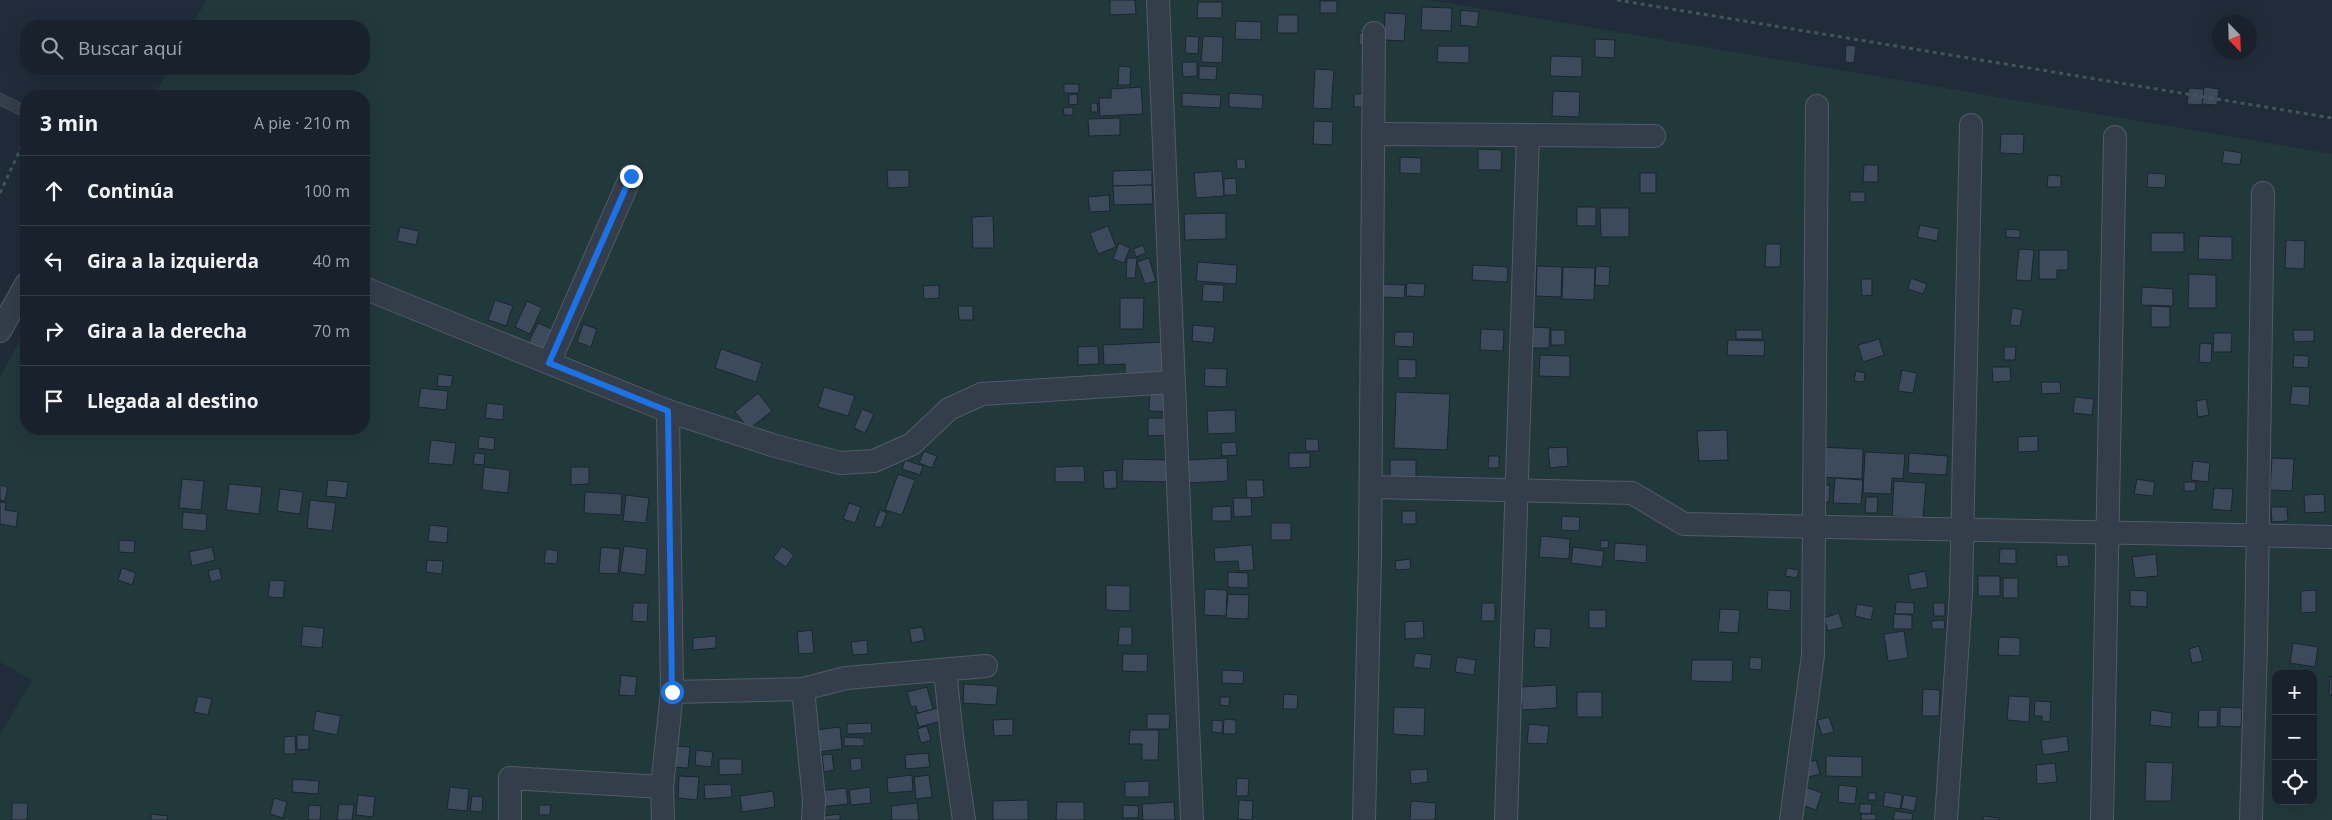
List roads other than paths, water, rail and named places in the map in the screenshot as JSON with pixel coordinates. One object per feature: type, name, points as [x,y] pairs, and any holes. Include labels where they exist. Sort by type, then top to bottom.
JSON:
[{"type":"street","points":[[1158,0],[1192,820]]},
{"type":"street","points":[[1364,820],[1371,487],[1374,33]]},
{"type":"street","points":[[1791,820],[1813,655],[1817,106]]},
{"type":"street","points":[[1946,820],[1961,593],[1970,125]]},
{"type":"street","points":[[1373,134],[1654,136]]},
{"type":"street","points":[[1506,820],[1528,135]]},
{"type":"street","points":[[2102,820],[2114,137]]},
{"type":"street","points":[[549,363],[631,176]]},
{"type":"street","points":[[2251,820],[2258,535],[2263,193]]},
{"type":"street","points":[[370,290],[668,411],[772,445],[840,463],[874,461],[912,444],[949,409],[982,394],[1174,382]]},
{"type":"street","points":[[0,331],[20,295]]},
{"type":"street","points":[[663,820],[662,787],[672,692],[668,411]]},
{"type":"street","points":[[1371,487],[1632,493],[1684,524],[2332,536]]},
{"type":"street","points":[[672,692],[803,689],[846,678],[986,666]]},
{"type":"street","points":[[945,670],[964,820]]},
{"type":"street","points":[[803,689],[814,800],[813,820]]},
{"type":"street","points":[[510,820],[510,778],[662,787]]},
{"type":"lane","points":[[0,99],[20,109]]}]
